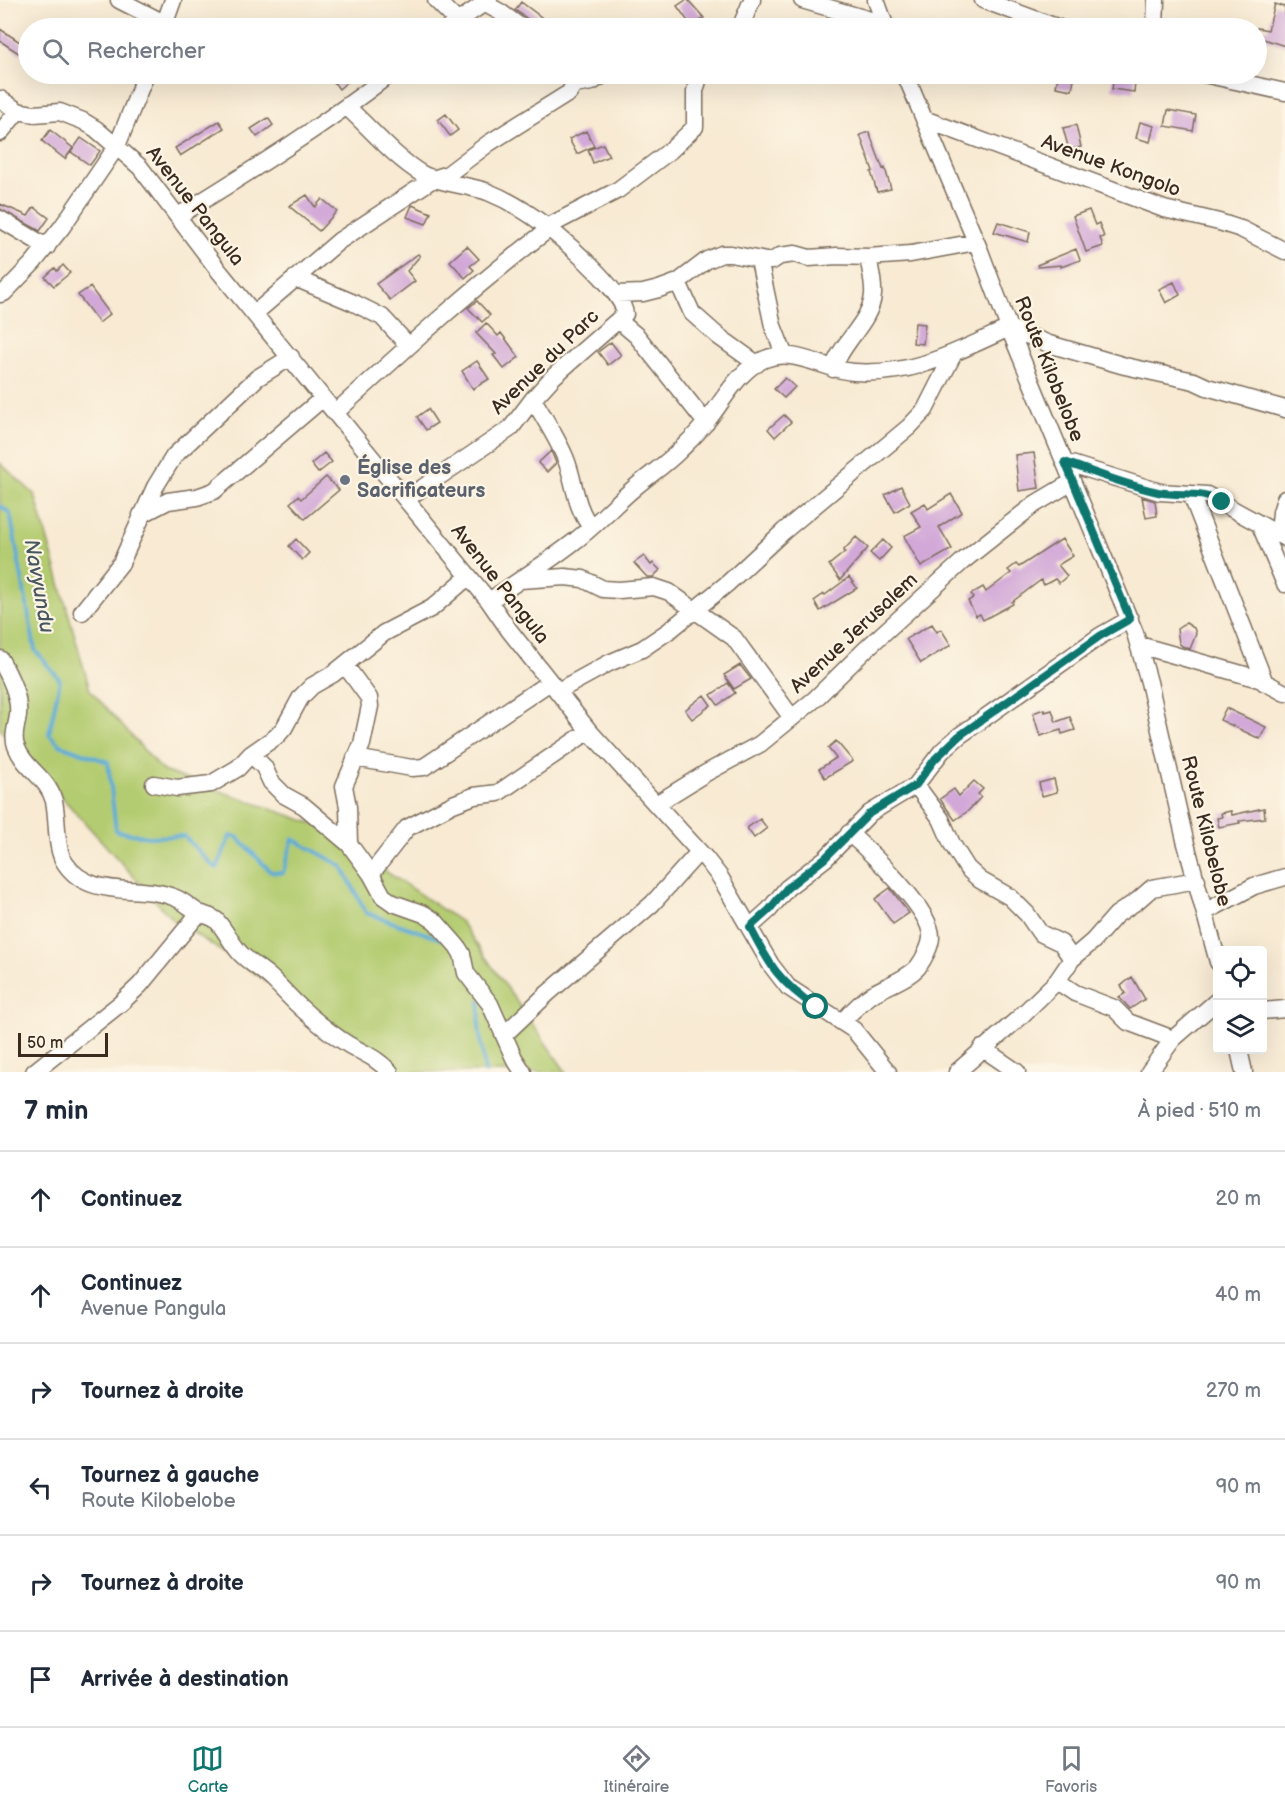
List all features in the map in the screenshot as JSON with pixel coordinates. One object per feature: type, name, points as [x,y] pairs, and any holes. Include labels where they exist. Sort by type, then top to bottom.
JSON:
[{"type":"street","points":[[119,0],[149,18]]},
{"type":"street","points":[[166,18],[173,0]]},
{"type":"street","points":[[436,0],[448,18]]},
{"type":"street","points":[[744,18],[752,0]]},
{"type":"street","points":[[802,0],[859,18]]},
{"type":"street","points":[[876,0],[882,18]]},
{"type":"street","points":[[983,0],[1032,18]]},
{"type":"street","points":[[1155,18],[1156,0]]},
{"type":"street","points":[[463,18],[487,2],[508,18]]},
{"type":"street","points":[[0,294],[4,293],[46,247],[117,146],[142,84]]},
{"type":"street","points":[[178,216],[266,161],[347,107],[377,84]]},
{"type":"street","points":[[255,314],[339,241],[433,178],[447,174],[489,143],[569,93],[572,84]]},
{"type":"street","points":[[335,413],[471,290],[548,228],[618,190],[670,150],[695,127],[697,84]]},
{"type":"street","name":"Route Kilobelobe","points":[[908,84],[976,242],[1009,328],[1130,619],[1139,645],[1185,840],[1214,946]]},
{"type":"street","points":[[1249,84],[1285,92]]},
{"type":"street","points":[[0,99],[18,111],[0,133]]},
{"type":"street","name":"Avenue du Parc","points":[[347,107],[407,162],[433,178],[491,193],[531,215],[607,282],[622,303],[625,314],[532,399],[511,428],[406,499]]},
{"type":"street","name":"Avenue Pangula","points":[[18,111],[34,114],[54,111],[64,113],[96,129],[147,174],[219,271],[489,601],[509,630],[589,731],[698,853],[706,859],[720,877],[771,965],[788,987],[816,1007],[843,1021]]},
{"type":"street","name":"Avenue Kongolo","points":[[924,119],[1164,209],[1241,229],[1285,251]]},
{"type":"street","points":[[0,219],[46,247]]},
{"type":"street","points":[[616,294],[650,292],[678,282],[714,256],[731,254],[772,261],[780,256],[795,254],[809,258],[868,257],[911,254],[976,242]]},
{"type":"street","points":[[833,369],[873,297],[868,257]]},
{"type":"street","points":[[759,260],[773,326],[784,354]]},
{"type":"street","points":[[295,278],[382,317],[408,346]]},
{"type":"street","points":[[678,282],[692,313],[718,336],[757,364]]},
{"type":"street","points":[[618,320],[637,336],[706,423]]},
{"type":"street","points":[[489,601],[576,540],[677,453],[706,423],[735,384],[757,364],[765,359],[784,354],[810,360],[833,369],[853,372],[890,372],[917,367],[1009,328],[1049,344],[1125,366],[1194,381],[1207,387],[1285,409]]},
{"type":"street","points":[[355,758],[404,767],[424,767],[554,686],[642,649],[670,630],[728,583],[800,517],[909,427],[925,410],[954,353]]},
{"type":"street","points":[[82,612],[121,563],[141,515],[174,456],[257,378],[291,357]]},
{"type":"street","points":[[141,515],[168,501],[214,492],[323,398]]},
{"type":"street","points":[[532,399],[564,455],[572,475],[578,508],[591,527]]},
{"type":"street","points":[[1065,462],[1096,474],[1160,492],[1207,495],[1282,536],[1281,512],[1285,499]]},
{"type":"street","name":"Avenue Jerusalem","points":[[656,804],[706,773],[760,744],[815,699],[867,648],[963,561],[1028,509],[1072,482]]},
{"type":"street","points":[[1191,494],[1265,682]]},
{"type":"street","points":[[1260,525],[1285,584]]},
{"type":"street","points":[[154,784],[177,788],[211,784],[238,768],[251,754],[284,729],[301,697],[312,686],[345,665],[384,633],[432,608],[468,577]]},
{"type":"street","points":[[519,580],[565,577],[583,579],[603,588],[619,590],[654,587],[669,592],[734,638],[792,718]]},
{"type":"street","points":[[750,927],[769,910],[787,888],[825,858],[876,809],[916,785],[935,759],[959,736],[1100,636],[1130,619]]},
{"type":"street","points":[[1139,645],[1259,679],[1285,693]]},
{"type":"street","points":[[0,659],[12,684],[18,706],[15,744],[24,760],[51,791],[64,863],[86,883],[171,896],[202,914],[212,917],[241,954],[275,982],[299,1006],[351,1046],[377,1059],[390,1072]]},
{"type":"street","points":[[345,665],[369,698],[368,719],[362,744],[344,786],[348,807],[349,844]]},
{"type":"street","points":[[371,874],[407,828],[463,800],[498,793],[589,731]]},
{"type":"street","points":[[251,754],[264,767],[271,782],[284,795],[304,806],[349,844],[371,874],[383,896],[393,903],[424,914],[435,921],[457,946],[462,954],[466,974],[490,1004],[523,1072]]},
{"type":"street","points":[[916,785],[940,819],[967,868],[980,880],[1010,897],[1027,914],[1040,933],[1061,943],[1072,959]]},
{"type":"street","points":[[849,833],[878,858],[890,872],[927,921],[931,938],[917,967],[860,1004],[843,1021],[854,1030],[888,1072]]},
{"type":"street","points":[[504,1035],[547,994],[652,904],[698,853]]},
{"type":"street","points":[[1205,912],[1254,886],[1285,877]]},
{"type":"street","points":[[957,1072],[1057,981],[1072,959],[1093,941],[1116,915],[1148,891],[1197,880]]},
{"type":"street","points":[[34,1072],[121,1003],[140,985],[195,918],[202,914]]},
{"type":"street","points":[[1057,981],[1075,993],[1114,1008],[1128,1022],[1173,1039]]},
{"type":"street","points":[[1149,1072],[1173,1039],[1213,1004]]},
{"type":"street","points":[[1267,1011],[1285,1009]]},
{"type":"street","points":[[982,1048],[1017,1072]]},
{"type":"street","points":[[1240,1054],[1244,1072]]},
{"type":"green space","points":[[0,463],[35,495],[90,690],[163,771],[317,825],[461,922],[566,1072],[390,1072],[340,1029],[172,919],[0,729]]},
{"type":"building","points":[[688,0],[704,18],[686,18],[677,6]]},
{"type":"building","points":[[521,2],[542,18],[527,18],[515,10]]},
{"type":"building","points":[[1275,4],[1285,7],[1285,46],[1267,40]]},
{"type":"building","points":[[0,29],[18,41],[18,53],[0,41]]},
{"type":"building","points":[[335,84],[345,84],[339,89]]},
{"type":"building","points":[[1057,84],[1073,84],[1072,90],[1056,87]]},
{"type":"building","points":[[1113,84],[1135,84],[1134,92],[1112,89]]},
{"type":"building","points":[[1168,110],[1196,115],[1193,131],[1165,126]]},
{"type":"building","points":[[446,114],[458,130],[450,136],[438,120]]},
{"type":"building","points":[[268,118],[273,125],[257,137],[251,129]]},
{"type":"building","points":[[219,121],[224,128],[180,156],[175,148]]},
{"type":"building","points":[[1140,122],[1154,126],[1150,142],[1136,138]]},
{"type":"building","points":[[1076,125],[1081,147],[1069,150],[1063,128]]},
{"type":"building","points":[[50,130],[73,148],[65,159],[42,141]]},
{"type":"building","points":[[586,131],[594,146],[577,154],[569,139]]},
{"type":"building","points":[[869,132],[883,169],[885,168],[891,189],[877,192],[871,172],[873,171],[860,135]]},
{"type":"building","points":[[81,138],[100,151],[90,165],[71,152]]},
{"type":"building","points":[[603,144],[609,156],[593,163],[588,150]]},
{"type":"building","points":[[307,195],[315,207],[322,199],[337,211],[319,231],[289,206]]},
{"type":"building","points":[[0,204],[28,216],[34,207],[49,218],[40,231],[0,209]]},
{"type":"building","points":[[412,205],[431,213],[426,224],[407,217]]},
{"type":"building","points":[[1089,210],[1095,225],[1099,223],[1104,237],[1100,238],[1103,246],[1086,252],[1073,216]]},
{"type":"building","points":[[998,222],[1030,232],[1028,242],[994,232]]},
{"type":"building","points":[[467,246],[479,259],[470,266],[474,270],[465,278],[450,261]]},
{"type":"building","points":[[1076,249],[1080,260],[1061,267],[1061,265],[1038,267],[1037,265]]},
{"type":"building","points":[[418,254],[420,256],[407,271],[415,281],[390,300],[376,284]]},
{"type":"building","points":[[63,265],[70,273],[54,286],[45,277],[55,268],[57,271]]},
{"type":"building","points":[[1174,282],[1180,295],[1166,303],[1159,289]]},
{"type":"building","points":[[90,287],[110,314],[99,323],[78,295]]},
{"type":"building","points":[[477,301],[490,315],[482,322],[468,308]]},
{"type":"building","points":[[486,323],[498,336],[501,333],[519,357],[504,369],[493,355],[496,354],[476,333]]},
{"type":"building","points":[[915,323],[925,324],[923,344],[913,343]]},
{"type":"building","points":[[611,342],[621,355],[608,365],[598,352]]},
{"type":"building","points":[[477,361],[489,379],[473,389],[462,371]]},
{"type":"building","points":[[785,378],[795,387],[784,398],[774,389]]},
{"type":"building","points":[[428,409],[437,423],[426,430],[417,417]]},
{"type":"building","points":[[784,415],[791,422],[775,437],[768,429]]},
{"type":"building","points":[[551,451],[556,463],[547,472],[538,463]]},
{"type":"building","points":[[324,453],[332,462],[318,473],[311,464]]},
{"type":"building","points":[[1034,453],[1039,488],[1019,491],[1015,455]]},
{"type":"building","points":[[326,477],[339,490],[305,519],[290,503],[298,496],[301,499]]},
{"type":"building","points":[[901,486],[910,503],[895,512],[885,495]]},
{"type":"building","points":[[951,494],[962,512],[939,527],[952,549],[921,567],[904,536],[921,527],[911,511],[925,503],[928,509]]},
{"type":"building","points":[[1142,497],[1155,501],[1157,516],[1146,518]]},
{"type":"building","points":[[856,537],[868,548],[840,580],[829,565],[845,552],[843,551]]},
{"type":"building","points":[[296,539],[309,553],[302,560],[289,546]]},
{"type":"building","points":[[1062,539],[1073,556],[1058,565],[1067,576],[1059,583],[1055,579],[1044,585],[1041,580],[1012,602],[1013,604],[983,620],[980,614],[976,616],[968,601],[973,598],[971,594],[983,587],[986,592],[1011,573],[1008,570],[1016,564],[1019,567]]},
{"type":"building","points":[[883,540],[891,548],[879,561],[870,553]]},
{"type":"building","points":[[644,556],[651,565],[653,563],[660,570],[653,577],[647,577],[634,563]]},
{"type":"building","points":[[849,577],[857,588],[820,611],[814,601]]},
{"type":"building","points":[[1186,623],[1194,628],[1196,634],[1190,649],[1179,643],[1177,629]]},
{"type":"building","points":[[932,624],[937,632],[941,629],[951,645],[921,663],[906,639]]},
{"type":"building","points":[[740,665],[751,679],[734,689],[724,675]]},
{"type":"building","points":[[728,683],[735,693],[718,705],[711,695]]},
{"type":"building","points":[[704,695],[711,705],[692,719],[685,710]]},
{"type":"building","points":[[1226,708],[1266,727],[1260,739],[1220,720]]},
{"type":"building","points":[[1044,709],[1045,712],[1052,710],[1056,722],[1070,717],[1075,730],[1062,734],[1061,730],[1040,736],[1033,713]]},
{"type":"building","points":[[836,741],[853,761],[825,778],[819,769],[836,758],[828,748]]},
{"type":"building","points":[[1054,779],[1057,792],[1042,796],[1039,783]]},
{"type":"building","points":[[974,781],[983,789],[978,794],[981,797],[968,811],[955,820],[940,799],[954,789],[959,796]]},
{"type":"building","points":[[1264,808],[1265,818],[1239,821],[1240,823],[1219,827],[1217,818],[1222,817],[1221,813],[1231,811],[1232,815]]},
{"type":"building","points":[[760,819],[767,828],[754,838],[747,828]]},
{"type":"building","points":[[890,888],[909,913],[893,924],[875,899]]},
{"type":"building","points":[[1132,977],[1145,999],[1130,1009],[1119,997],[1126,993],[1121,986]]},
{"type":"waterway","name":"Navyundu","points":[[0,506],[10,513],[35,650],[60,680],[49,734],[60,745],[108,762],[116,831],[148,837],[184,836],[217,868],[230,836],[237,837],[271,872],[283,873],[293,839],[342,866],[366,913],[441,939]]},
{"type":"waterway","name":"Navyundu","points":[[480,1001],[479,1027],[485,1072]]},
{"type":"place","name":"Église des Sacrificateurs","points":[[345,480]]},
{"type":"route","points":[[816,1007],[788,987],[778,975],[750,927],[769,910],[782,892],[825,858],[870,813],[922,780],[935,759],[959,736],[1100,636],[1130,619],[1065,462],[1096,474],[1160,492],[1207,495],[1222,502]]}]
